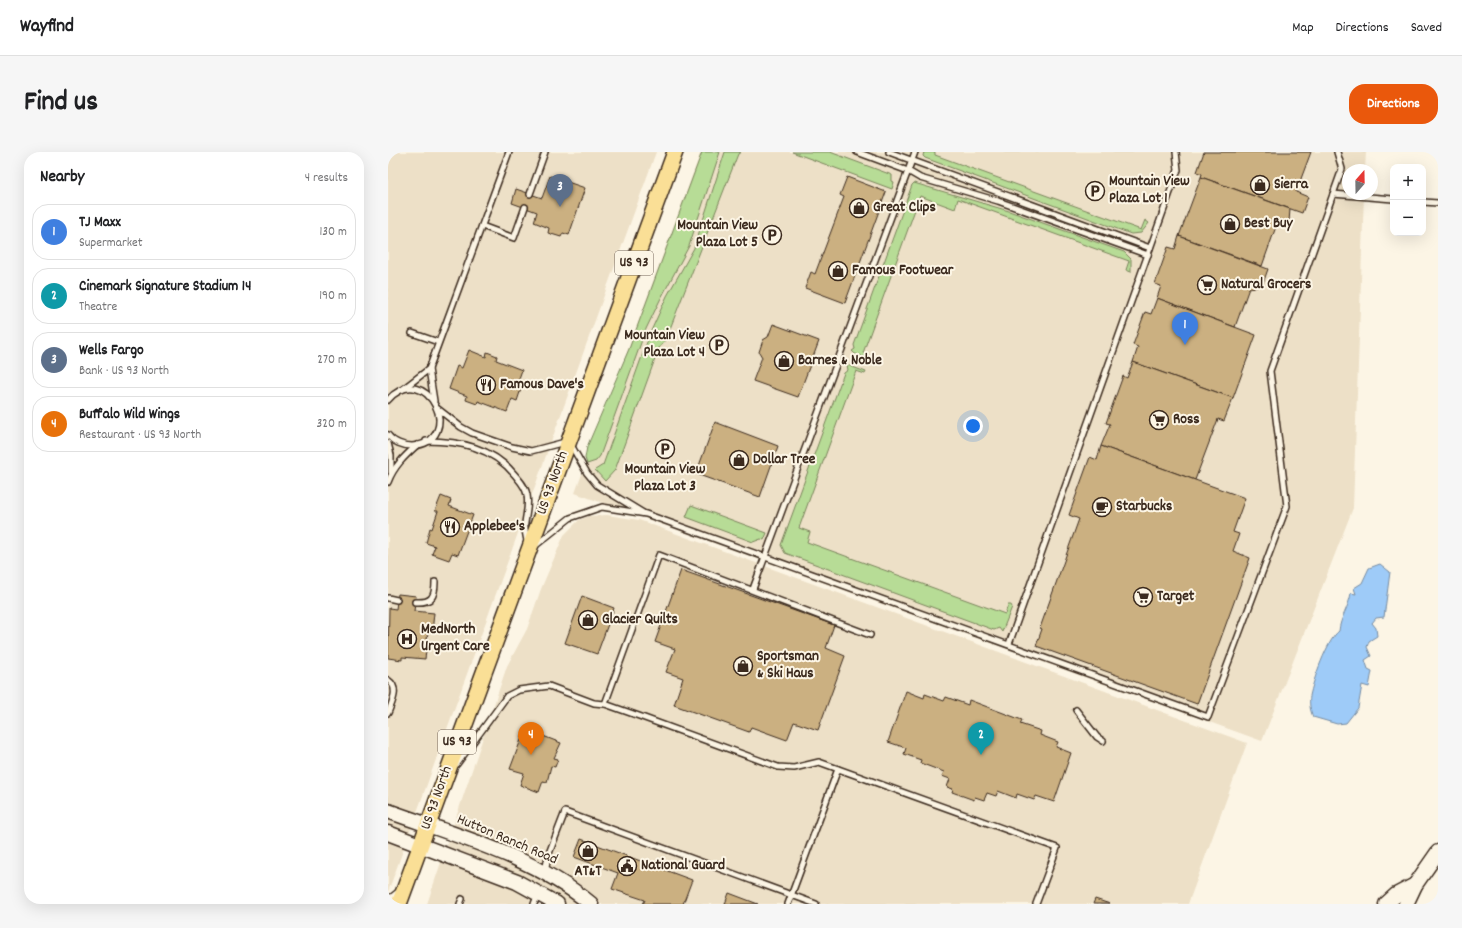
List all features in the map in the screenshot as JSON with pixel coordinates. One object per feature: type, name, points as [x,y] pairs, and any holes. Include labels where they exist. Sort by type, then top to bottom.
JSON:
[{"type":"main road","name":"US 93 North","points":[[399,904],[675,152]]},
{"type":"main road","name":"Hutton Ranch Road","points":[[388,811],[499,852],[545,873],[571,889],[591,904]]},
{"type":"main road","points":[[388,833],[494,872],[536,898],[557,904]]},
{"type":"main road","points":[[1406,904],[1416,885],[1438,852]]},
{"type":"main road","points":[[1386,904],[1396,895],[1416,885]]},
{"type":"lane","points":[[509,152],[429,369],[434,401],[438,409],[461,427],[512,447],[531,450],[569,441],[587,473],[597,485],[646,514],[1208,717],[1286,506],[1270,371],[1342,169],[1336,152]]},
{"type":"lane","points":[[530,194],[545,152]]},
{"type":"lane","points":[[858,152],[908,171],[920,178],[998,201],[1148,255]]},
{"type":"lane","points":[[889,152],[1150,248]]},
{"type":"lane","points":[[753,590],[915,152]]},
{"type":"lane","points":[[1009,644],[1178,170],[1176,152]]},
{"type":"lane","points":[[1333,194],[1390,199]]},
{"type":"lane","points":[[1426,202],[1438,203]]},
{"type":"lane","points":[[482,226],[514,238],[525,207]]},
{"type":"lane","points":[[412,333],[438,342]]},
{"type":"lane","points":[[388,400],[390,395],[401,390],[429,369]]},
{"type":"lane","points":[[401,390],[411,389],[420,391],[428,395],[434,401]]},
{"type":"lane","points":[[388,435],[398,443],[408,446],[417,445],[426,441],[434,435],[438,426],[438,409]]},
{"type":"lane","points":[[426,441],[443,441],[471,445],[498,458],[511,470],[522,484],[527,495],[524,524],[528,552]]},
{"type":"lane","points":[[388,443],[391,455],[391,472],[388,482]]},
{"type":"lane","points":[[391,472],[417,445]]},
{"type":"lane","points":[[528,552],[570,518],[583,513],[602,507],[646,514]]},
{"type":"lane","points":[[605,704],[659,555],[870,635]]},
{"type":"lane","points":[[415,602],[426,603],[431,599],[435,590],[435,582]]},
{"type":"lane","points":[[388,598],[397,600]]},
{"type":"lane","points":[[388,680],[395,689],[388,713]]},
{"type":"lane","points":[[442,784],[507,696],[519,690],[548,686],[594,703],[605,704],[778,767],[794,768],[819,762],[1057,848],[1036,904]]},
{"type":"lane","points":[[1076,710],[1097,737],[1103,741]]},
{"type":"lane","points":[[788,904],[838,769]]},
{"type":"lane","points":[[545,873],[548,856],[565,812],[816,904]]},
{"type":"lane","points":[[388,900],[406,886]]},
{"type":"shaded area","points":[[388,152],[656,152],[388,892]]},
{"type":"shaded area","points":[[701,152],[1366,152],[1365,164],[1342,164],[1342,200],[1364,200],[1353,508],[1262,741],[575,493]]},
{"type":"shaded area","points":[[607,515],[639,520],[1247,743],[1188,904],[427,904],[507,666],[527,629],[541,589],[564,535],[579,520],[589,516]]},
{"type":"green space","points":[[702,152],[720,152],[689,246],[646,329],[600,456],[596,461],[587,464],[585,458],[587,447],[629,349]]},
{"type":"green space","points":[[725,152],[741,152],[738,154],[666,339],[659,348],[615,470],[605,481],[595,470],[603,465],[651,331],[667,296],[694,248]]},
{"type":"green space","points":[[792,152],[830,152],[892,175],[892,181],[894,182],[892,189]]},
{"type":"green space","points":[[924,152],[935,152],[935,155],[1141,230],[1145,220],[1149,223],[1141,233],[1131,234],[925,158],[923,156]]},
{"type":"green space","points":[[914,183],[1009,211],[1124,252],[1131,259],[1131,272],[1126,270],[1129,261],[958,199],[955,209],[920,196],[863,353],[872,358],[870,359],[855,354],[852,351],[855,349],[854,345]]},
{"type":"green space","points":[[847,365],[866,372],[865,374],[856,371],[799,528],[810,532],[807,542],[1005,614],[1008,605],[1011,605],[1012,607],[1002,632],[999,628],[994,630],[785,553],[781,545],[844,373],[848,370]]},
{"type":"green space","points":[[691,505],[767,533],[764,540],[761,539],[753,542],[686,517]]},
{"type":"water","points":[[1380,564],[1390,572],[1384,617],[1376,618],[1372,623],[1376,628],[1377,636],[1369,641],[1367,647],[1371,656],[1365,660],[1368,669],[1372,671],[1369,687],[1362,685],[1358,708],[1346,723],[1337,724],[1313,717],[1310,706],[1310,696],[1317,671],[1325,652],[1334,636],[1339,631],[1351,593],[1356,594],[1354,588],[1362,583],[1369,568]]},
{"type":"building","name":"Sierra","points":[[1204,152],[1311,152],[1296,192],[1308,197],[1302,213],[1201,177],[1202,174],[1197,172]]},
{"type":"building","points":[[550,176],[585,188],[569,235],[563,233],[561,237],[548,233],[549,228],[534,222],[537,212],[512,203],[516,189],[542,198]]},
{"type":"building","points":[[847,177],[886,192],[845,303],[805,288],[811,272],[815,274],[844,197],[840,195]]},
{"type":"building","points":[[1201,177],[1290,209],[1289,222],[1278,221],[1262,266],[1179,236]]},
{"type":"building","points":[[1179,236],[1268,269],[1262,286],[1249,288],[1235,327],[1157,298],[1161,286],[1155,284],[1168,247],[1175,249]]},
{"type":"building","points":[[1157,298],[1256,335],[1233,398],[1133,362],[1138,347],[1133,345],[1145,312],[1151,314]]},
{"type":"building","points":[[773,324],[819,341],[798,397],[753,381],[762,357],[759,352],[763,340],[768,337]]},
{"type":"building","points":[[469,350],[486,357],[487,352],[497,356],[496,360],[522,370],[517,384],[522,386],[517,401],[512,399],[507,412],[478,401],[477,404],[466,400],[467,396],[449,389],[457,366],[462,368]]},
{"type":"building","points":[[1133,362],[1233,398],[1224,421],[1218,419],[1195,480],[1101,446],[1110,424],[1106,423],[1123,376],[1127,378]]},
{"type":"building","points":[[715,422],[778,446],[760,497],[696,474]]},
{"type":"building","points":[[1101,446],[1245,498],[1233,532],[1239,534],[1233,551],[1250,558],[1197,704],[1036,646],[1042,629],[1040,628],[1079,519],[1069,515],[1090,457],[1097,460]]},
{"type":"building","points":[[441,496],[451,500],[449,506],[473,515],[458,555],[452,553],[449,560],[432,554],[435,546],[426,543],[430,528],[432,529],[438,511],[435,511]]},
{"type":"building","points":[[681,570],[834,625],[826,648],[845,656],[818,730],[794,722],[787,740],[751,727],[749,732],[674,705],[683,678],[666,672],[675,649],[655,642]]},
{"type":"building","points":[[398,594],[416,596],[414,611],[434,613],[432,632],[428,631],[425,659],[402,657],[402,660],[388,658],[389,608],[396,609]]},
{"type":"building","points":[[582,596],[614,608],[597,654],[565,643]]},
{"type":"building","points":[[906,691],[924,698],[925,694],[944,701],[946,697],[968,705],[969,700],[1022,720],[1020,724],[1041,731],[1040,735],[1058,742],[1056,747],[1071,753],[1054,802],[1036,796],[1034,800],[1017,794],[1016,798],[998,791],[996,796],[987,793],[984,800],[975,797],[974,800],[952,792],[953,789],[947,787],[950,779],[942,776],[944,772],[920,763],[921,760],[904,754],[906,748],[888,742]]},
{"type":"building","points":[[525,729],[561,743],[554,758],[558,759],[555,767],[551,766],[547,782],[543,781],[539,792],[520,785],[524,773],[510,769]]},
{"type":"building","points":[[581,839],[692,880],[683,904],[643,904],[645,900],[612,889],[618,873],[574,857]]},
{"type":"building","points":[[729,893],[758,904],[725,904]]},
{"type":"building","points":[[1095,899],[1110,904],[1093,904]]},
{"type":"place","name":"Sierra","points":[[1260,185]]},
{"type":"place","name":"Mountain View Plaza Lot 1","points":[[1095,191]]},
{"type":"place","name":"Wells Fargo","points":[[560,207]]},
{"type":"place","name":"Great Clips","points":[[859,208]]},
{"type":"place","name":"Best Buy","points":[[1230,224]]},
{"type":"place","name":"Mountain View Plaza Lot 5","points":[[772,235]]},
{"type":"place","name":"Famous Footwear","points":[[838,271]]},
{"type":"place","name":"Natural Grocers","points":[[1207,285]]},
{"type":"place","name":"Mountain View Plaza Lot 4","points":[[719,345]]},
{"type":"place","name":"TJ Maxx","points":[[1185,345]]},
{"type":"place","name":"Barnes & Noble","points":[[784,361]]},
{"type":"place","name":"Famous Dave's","points":[[486,385]]},
{"type":"place","name":"Ross","points":[[1159,420]]},
{"type":"place","name":"Mountain View Plaza Lot 3","points":[[665,449]]},
{"type":"place","name":"Dollar Tree","points":[[739,460]]},
{"type":"place","name":"Starbucks","points":[[1102,507]]},
{"type":"place","name":"Applebee's","points":[[450,527]]},
{"type":"place","name":"Target","points":[[1143,597]]},
{"type":"place","name":"Glacier Quilts","points":[[588,620]]},
{"type":"place","name":"MedNorth Urgent Care","points":[[407,639]]},
{"type":"place","name":"Sportsman & Ski Haus","points":[[743,666]]},
{"type":"place","name":"Buffalo Wild Wings","points":[[531,755]]},
{"type":"place","name":"Cinemark Signature Stadium 14","points":[[981,755]]},
{"type":"place","name":"AT&T","points":[[588,851]]},
{"type":"place","name":"National Guard","points":[[627,866]]}]
